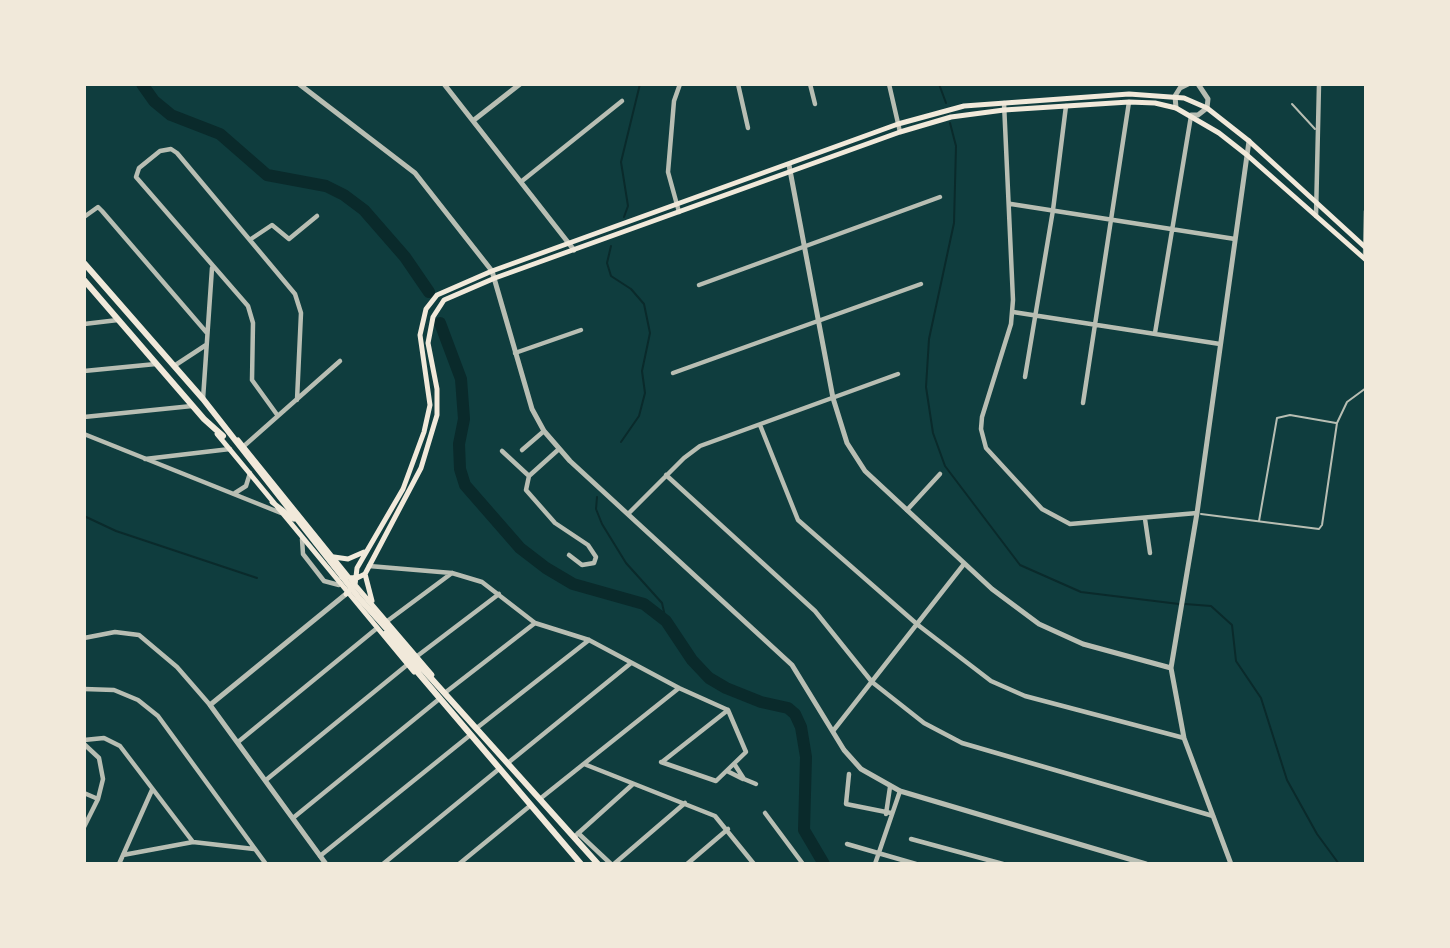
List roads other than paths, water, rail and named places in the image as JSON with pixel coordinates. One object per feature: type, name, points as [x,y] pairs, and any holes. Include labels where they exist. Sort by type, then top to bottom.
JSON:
[{"type":"main road","points":[[581,864],[484,752],[446,692],[355,585],[356,568],[409,477],[429,415],[429,397],[419,343],[426,309],[437,295],[446,289],[574,250],[900,132],[950,117],[1004,107],[1129,93],[1175,96],[1206,108],[1249,141],[1365,247]]},
{"type":"main road","points":[[377,610],[368,593],[365,574],[416,482],[437,415],[437,390],[428,344],[433,317],[450,295],[493,274],[570,244],[898,124],[948,109],[1129,102],[1156,103],[1176,108],[1191,115],[1247,155],[1365,260]]},
{"type":"main road","points":[[84,263],[244,446],[331,555],[354,578]]},
{"type":"main road","points":[[84,280],[251,472],[346,594],[407,665],[438,700],[473,731],[489,741],[576,835],[598,864]]},
{"type":"main road","points":[[213,411],[222,430],[357,602],[473,731]]},
{"type":"main road","points":[[204,419],[222,430]]},
{"type":"main road","points":[[272,502],[292,517],[337,574],[354,578],[365,574]]},
{"type":"main road","points":[[331,555],[348,559],[367,550]]},
{"type":"main road","points":[[346,594],[355,585]]},
{"type":"main road","points":[[422,682],[432,675]]},
{"type":"street","points":[[299,84],[415,173],[493,274],[532,409],[544,430],[559,449],[792,665],[855,764],[900,792],[1146,864]]},
{"type":"street","points":[[444,84],[574,250]]},
{"type":"street","points":[[474,120],[520,84]]},
{"type":"street","points":[[679,212],[668,173],[674,101],[680,84]]},
{"type":"street","points":[[738,84],[748,128]]},
{"type":"street","points":[[810,84],[815,104]]},
{"type":"street","points":[[889,84],[900,132]]},
{"type":"street","points":[[1155,332],[1191,115],[1198,115],[1206,108],[1208,99],[1198,84],[1189,84],[1180,88],[1175,96],[1176,108]]},
{"type":"street","points":[[1316,216],[1319,84]]},
{"type":"street","points":[[522,181],[622,101]]},
{"type":"street","points":[[1083,403],[1129,102]]},
{"type":"street","points":[[1025,377],[1053,210],[1066,106]]},
{"type":"street","points":[[1004,107],[1011,204],[1013,312],[982,417],[981,429],[986,448],[1042,509],[1061,521],[1082,525],[1197,513]]},
{"type":"street","points":[[1231,864],[1184,738],[1171,668],[1197,513],[1249,141]]},
{"type":"street","points":[[278,416],[252,380],[251,312],[139,182],[136,172],[160,151],[171,149],[288,283],[299,302],[301,323],[297,400]]},
{"type":"street","points":[[789,164],[833,398],[842,428],[856,457],[906,510],[964,564],[1039,624],[1083,644],[1171,668]]},
{"type":"street","points":[[699,285],[940,197]]},
{"type":"street","points":[[1011,204],[1235,239]]},
{"type":"street","points":[[84,217],[98,207],[207,332]]},
{"type":"street","points":[[1365,260],[1366,211]]},
{"type":"street","points":[[251,239],[272,225],[289,239],[317,216]]},
{"type":"street","points":[[203,399],[212,267]]},
{"type":"street","points":[[673,373],[921,284]]},
{"type":"street","points":[[1013,312],[1220,344]]},
{"type":"street","points":[[84,324],[119,320]]},
{"type":"street","points":[[515,353],[581,330]]},
{"type":"street","points":[[174,366],[206,345]]},
{"type":"street","points":[[244,446],[340,362]]},
{"type":"street","points":[[84,371],[156,364]]},
{"type":"street","points":[[628,514],[666,475],[700,446],[898,374]]},
{"type":"street","points":[[84,417],[193,406]]},
{"type":"street","points":[[760,425],[798,520],[918,625],[1007,690],[1184,738]]},
{"type":"street","points":[[522,450],[544,430]]},
{"type":"street","points":[[84,434],[282,514]]},
{"type":"street","points":[[143,459],[230,449]]},
{"type":"street","points":[[559,449],[529,476],[526,482],[530,496],[555,523],[588,545],[596,557],[594,563],[582,565],[569,555]]},
{"type":"street","points":[[502,451],[529,476]]},
{"type":"street","points":[[234,493],[246,486],[251,472]]},
{"type":"street","points":[[906,510],[940,474]]},
{"type":"street","points":[[666,475],[815,611],[872,682],[924,723],[962,743],[1214,816]]},
{"type":"street","points":[[1145,519],[1150,552]]},
{"type":"street","points":[[833,732],[964,564]]},
{"type":"street","points":[[369,566],[452,573],[482,582],[535,623],[589,640],[679,688],[728,710],[746,752],[716,781],[661,762],[728,710]]},
{"type":"street","points":[[386,621],[452,573]]},
{"type":"street","points":[[210,705],[346,594]]},
{"type":"street","points":[[416,656],[499,594]]},
{"type":"street","points":[[446,692],[535,623]]},
{"type":"street","points":[[238,742],[376,629]]},
{"type":"street","points":[[84,638],[116,632],[139,635],[177,667],[238,742],[326,864]]},
{"type":"street","points":[[320,856],[589,640]]},
{"type":"street","points":[[509,762],[631,663]]},
{"type":"street","points":[[266,780],[407,665]]},
{"type":"street","points":[[541,798],[679,688]]},
{"type":"street","points":[[84,689],[114,690],[138,700],[158,716],[266,864]]},
{"type":"street","points":[[293,818],[438,700]]},
{"type":"street","points":[[84,742],[104,738],[120,746],[193,842]]},
{"type":"street","points":[[84,742],[93,751],[102,768],[103,779],[98,799],[84,827]]},
{"type":"street","points":[[584,764],[715,816],[754,864]]},
{"type":"street","points":[[735,764],[744,779]]},
{"type":"street","points":[[383,864],[499,769]]},
{"type":"street","points":[[727,771],[757,784]]},
{"type":"street","points":[[849,774],[846,804],[888,815]]},
{"type":"street","points":[[633,784],[576,835],[613,864],[685,803]]},
{"type":"street","points":[[875,864],[888,815],[890,787]]},
{"type":"street","points":[[119,864],[152,790]]},
{"type":"street","points":[[888,815],[900,792]]},
{"type":"street","points":[[84,793],[98,799]]},
{"type":"street","points":[[459,864],[531,805]]},
{"type":"street","points":[[765,813],[803,864]]},
{"type":"street","points":[[687,864],[728,829]]},
{"type":"street","points":[[911,838],[1003,864]]},
{"type":"street","points":[[123,855],[193,842],[255,849]]},
{"type":"street","points":[[847,844],[916,864]]},
{"type":"lane","points":[[1292,104],[1317,131]]},
{"type":"lane","points":[[1197,513],[1319,529],[1322,525],[1337,423],[1347,402],[1366,388]]},
{"type":"lane","points":[[1258,523],[1277,418],[1290,415],[1337,423]]},
{"type":"waterway","points":[[142,84],[154,101],[171,115],[220,134],[267,175],[326,186],[344,195],[364,210],[405,257],[429,292]]},
{"type":"waterway","points":[[624,217],[628,206],[621,162],[640,84]]},
{"type":"waterway","points":[[939,84],[946,103]]},
{"type":"waterway","points":[[950,123],[956,146],[954,223],[929,339],[926,387],[933,433],[945,466],[1020,565],[1081,592],[1179,604]]},
{"type":"waterway","points":[[611,246],[607,263],[611,276],[631,289],[644,304],[650,333],[642,371],[645,393],[639,416],[621,442]]},
{"type":"waterway","points":[[440,323],[461,379],[464,419],[459,444],[460,469],[465,485],[520,548],[546,568],[573,584],[644,604],[666,621],[692,660],[709,678],[761,702],[788,708],[795,714],[801,727],[806,757],[804,830],[824,864]]},
{"type":"waterway","points":[[597,497],[596,509],[602,524],[626,563],[662,603],[666,621]]},
{"type":"waterway","points":[[84,516],[116,531],[257,578]]},
{"type":"waterway","points":[[1185,604],[1211,606],[1232,625],[1236,661],[1261,698],[1287,780],[1317,834],[1339,864]]}]
